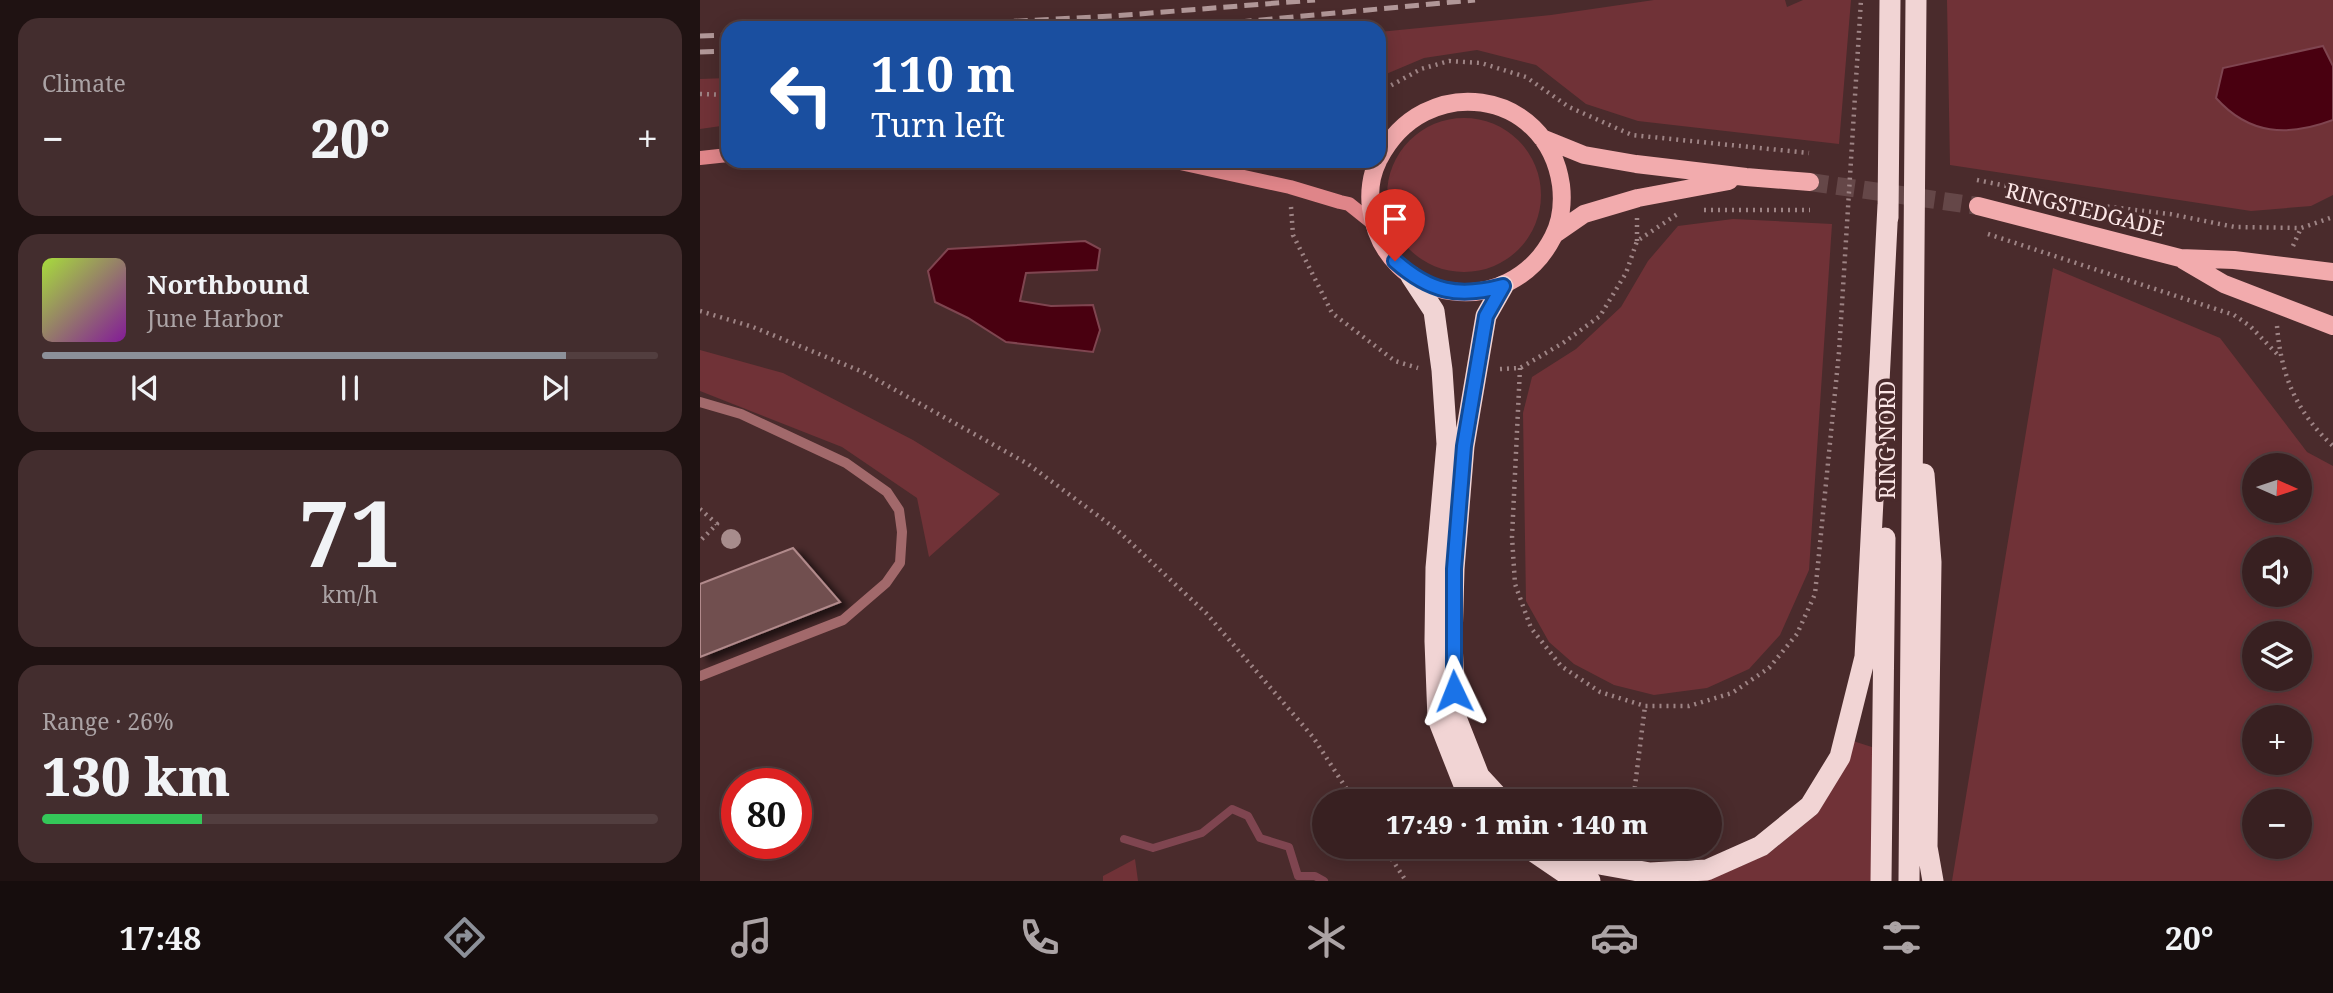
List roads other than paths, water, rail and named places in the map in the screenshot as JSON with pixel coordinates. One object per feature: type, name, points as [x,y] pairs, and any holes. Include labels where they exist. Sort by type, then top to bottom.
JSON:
[{"type":"highway","points":[[1881,881],[1891,0]]},
{"type":"highway","name":"RING NORD","points":[[1909,881],[1916,0]]},
{"type":"highway","points":[[1575,859],[1650,873],[1707,870],[1761,846],[1810,806],[1840,757],[1865,657],[1888,205]]},
{"type":"highway","points":[[1411,276],[1434,311],[1442,370],[1446,432],[1436,568],[1438,719],[1468,789]]},
{"type":"highway","points":[[1491,789],[1479,776],[1455,715],[1452,641],[1454,569],[1464,446],[1486,316],[1503,286]]},
{"type":"highway","points":[[1913,310],[1931,562],[1927,847],[1933,881]]},
{"type":"highway","points":[[1545,859],[1568,875],[1590,881]]},
{"type":"main road","points":[[1376,168],[1370,195],[1374,224],[1382,244],[1411,276],[1432,287],[1455,293],[1479,292],[1503,286],[1524,274],[1542,256],[1555,234],[1562,195],[1556,165],[1542,138],[1521,118],[1494,105],[1464,101],[1435,106],[1409,120],[1386,140]]},
{"type":"main road","points":[[1542,138],[1584,155],[1636,164],[1810,182]]},
{"type":"main road","points":[[1555,234],[1584,214],[1638,198],[1746,177]]},
{"type":"main road","name":"RINGSTEDGADE","points":[[1978,206],[2180,258],[2234,260],[2333,272]]},
{"type":"main road","name":"RINGSTEDGADE","points":[[2180,258],[2224,284],[2333,326]]},
{"type":"street","points":[[700,158],[721,156]]},
{"type":"street","points":[[1203,168],[1290,187],[1349,204],[1374,224]]},
{"type":"lane","points":[[700,402],[741,414],[846,463],[887,492],[899,510],[902,532],[900,563],[886,583],[843,620],[700,677]]},
{"type":"waterway","points":[[1124,839],[1153,848],[1202,833],[1232,809],[1248,816],[1260,838],[1289,847],[1298,876],[1315,876],[1324,881]]},
{"type":"tunnel","points":[[1810,182],[1978,206]]},
{"type":"railway","points":[[1019,21],[1315,0]]},
{"type":"railway","points":[[1250,21],[1475,0]]},
{"type":"railway","points":[[700,36],[721,35]]},
{"type":"railway","points":[[700,52],[721,51]]}]
